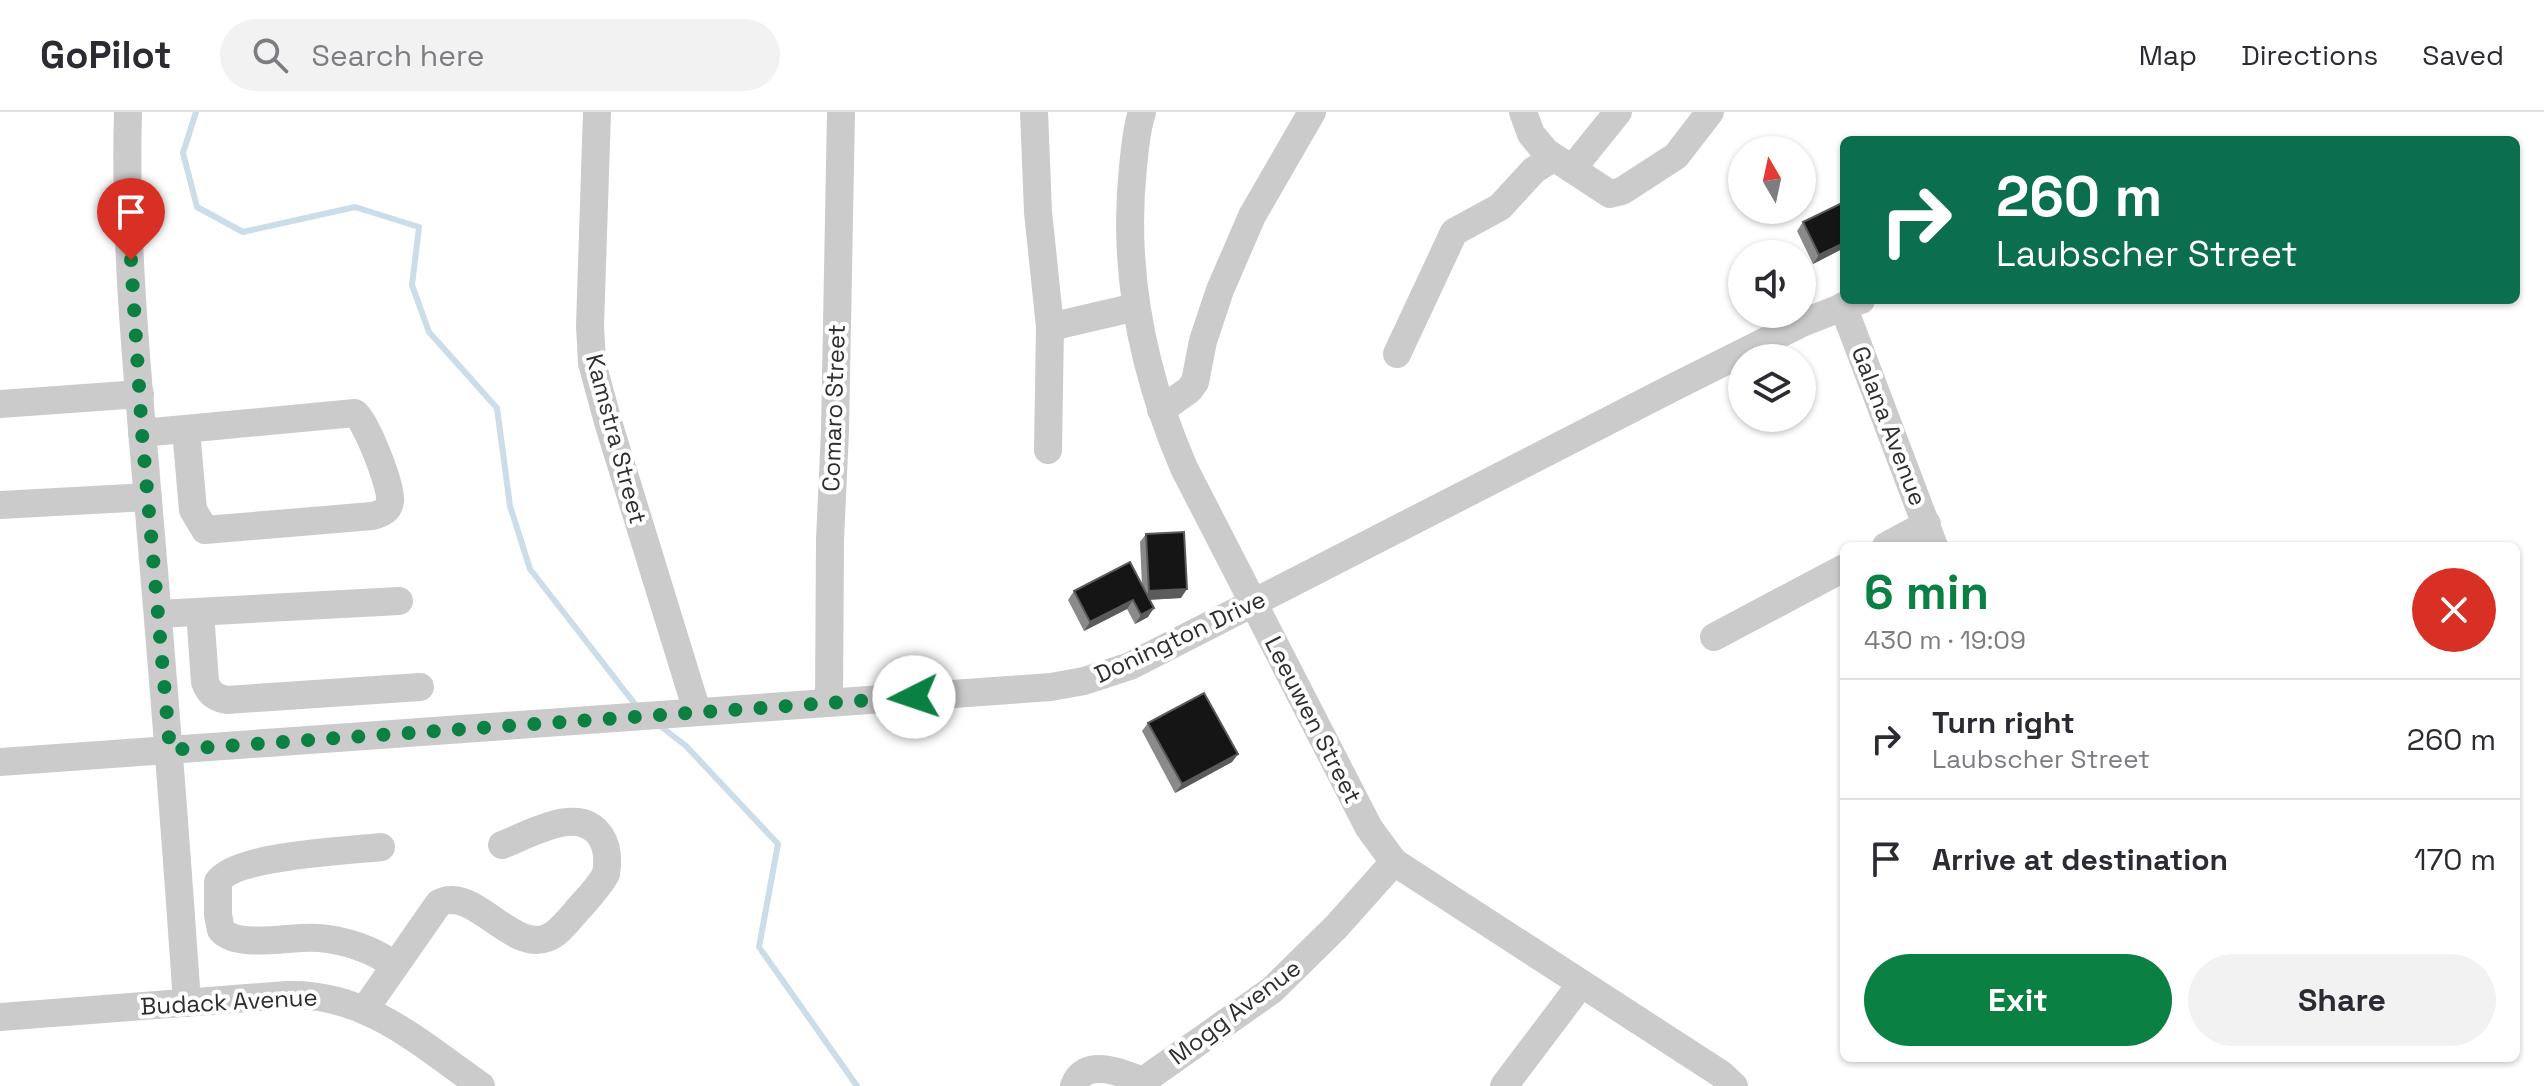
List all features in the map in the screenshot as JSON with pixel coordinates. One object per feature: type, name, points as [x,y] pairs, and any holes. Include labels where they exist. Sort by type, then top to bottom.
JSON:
[{"type":"street","points":[[128,112],[129,217],[142,433],[170,750],[187,1003]]},
{"type":"street","name":"Kamstra Street","points":[[597,112],[590,312],[592,363],[665,612],[688,711]]},
{"type":"street","name":"Comaro Street","points":[[829,703],[841,112]]},
{"type":"street","points":[[1034,112],[1038,212],[1050,327],[1048,450]]},
{"type":"street","name":"Leeuwen Street","points":[[1142,112],[1130,193],[1132,278],[1161,410],[1184,468],[1369,828],[1394,862],[1727,1080]]},
{"type":"street","points":[[1161,410],[1195,382],[1203,341],[1220,290],[1252,216],[1312,112]]},
{"type":"street","points":[[1523,112],[1531,134],[1562,163],[1607,193],[1618,193],[1676,156],[1710,112]]},
{"type":"street","points":[[1397,354],[1454,232],[1500,207],[1534,170],[1562,163],[1618,112]]},
{"type":"street","name":"Donington Drive","points":[[0,762],[1051,687],[1084,681],[1130,666],[1686,380],[1802,323],[1850,304]]},
{"type":"street","name":"Galana Avenue","points":[[1852,304],[1930,535]]},
{"type":"street","points":[[1050,327],[1136,307]]},
{"type":"street","points":[[0,404],[140,394]]},
{"type":"street","points":[[142,433],[355,413],[365,425],[389,491],[390,504],[385,511],[372,516],[205,530],[193,510],[186,430]]},
{"type":"street","points":[[0,505],[148,497]]},
{"type":"street","points":[[1902,542],[1930,535]]},
{"type":"street","points":[[1714,637],[1840,570]]},
{"type":"street","points":[[158,614],[399,601]]},
{"type":"street","points":[[200,612],[205,682],[208,691],[216,698],[226,700],[420,687]]},
{"type":"street","points":[[365,1009],[435,907],[444,900],[461,901],[524,938],[539,940],[557,932],[606,874],[605,843],[595,828],[586,823],[567,821],[502,845]]},
{"type":"street","points":[[381,847],[269,859],[228,872],[218,882],[218,915],[221,930],[232,938],[319,938],[374,952],[395,966]]},
{"type":"street","name":"Mogg Avenue","points":[[1140,1083],[1272,990],[1336,927],[1394,862]]},
{"type":"street","points":[[1504,1086],[1581,984]]},
{"type":"street","name":"Budack Avenue","points":[[0,1017],[309,995],[331,997],[365,1009],[481,1086]]},
{"type":"street","points":[[1074,1086],[1077,1078],[1086,1071],[1101,1068],[1140,1083]]},
{"type":"building","points":[[1840,204],[1840,245],[1819,255],[1816,240],[1812,240],[1804,224],[1816,224],[1816,216]]},
{"type":"building","points":[[1184,532],[1187,589],[1149,591],[1146,534]]},
{"type":"building","points":[[1130,562],[1154,608],[1141,615],[1133,600],[1090,622],[1074,591]]},
{"type":"building","points":[[1204,693],[1238,754],[1182,784],[1148,723]]},
{"type":"waterway","points":[[196,112],[183,153],[197,207],[243,232],[355,207],[419,227],[412,285],[429,332],[497,408],[510,506],[530,569],[638,708]]},
{"type":"waterway","points":[[659,725],[686,746],[778,844],[759,947],[857,1086]]},
{"type":"route","points":[[131,260],[142,433],[170,750],[914,697]]}]
